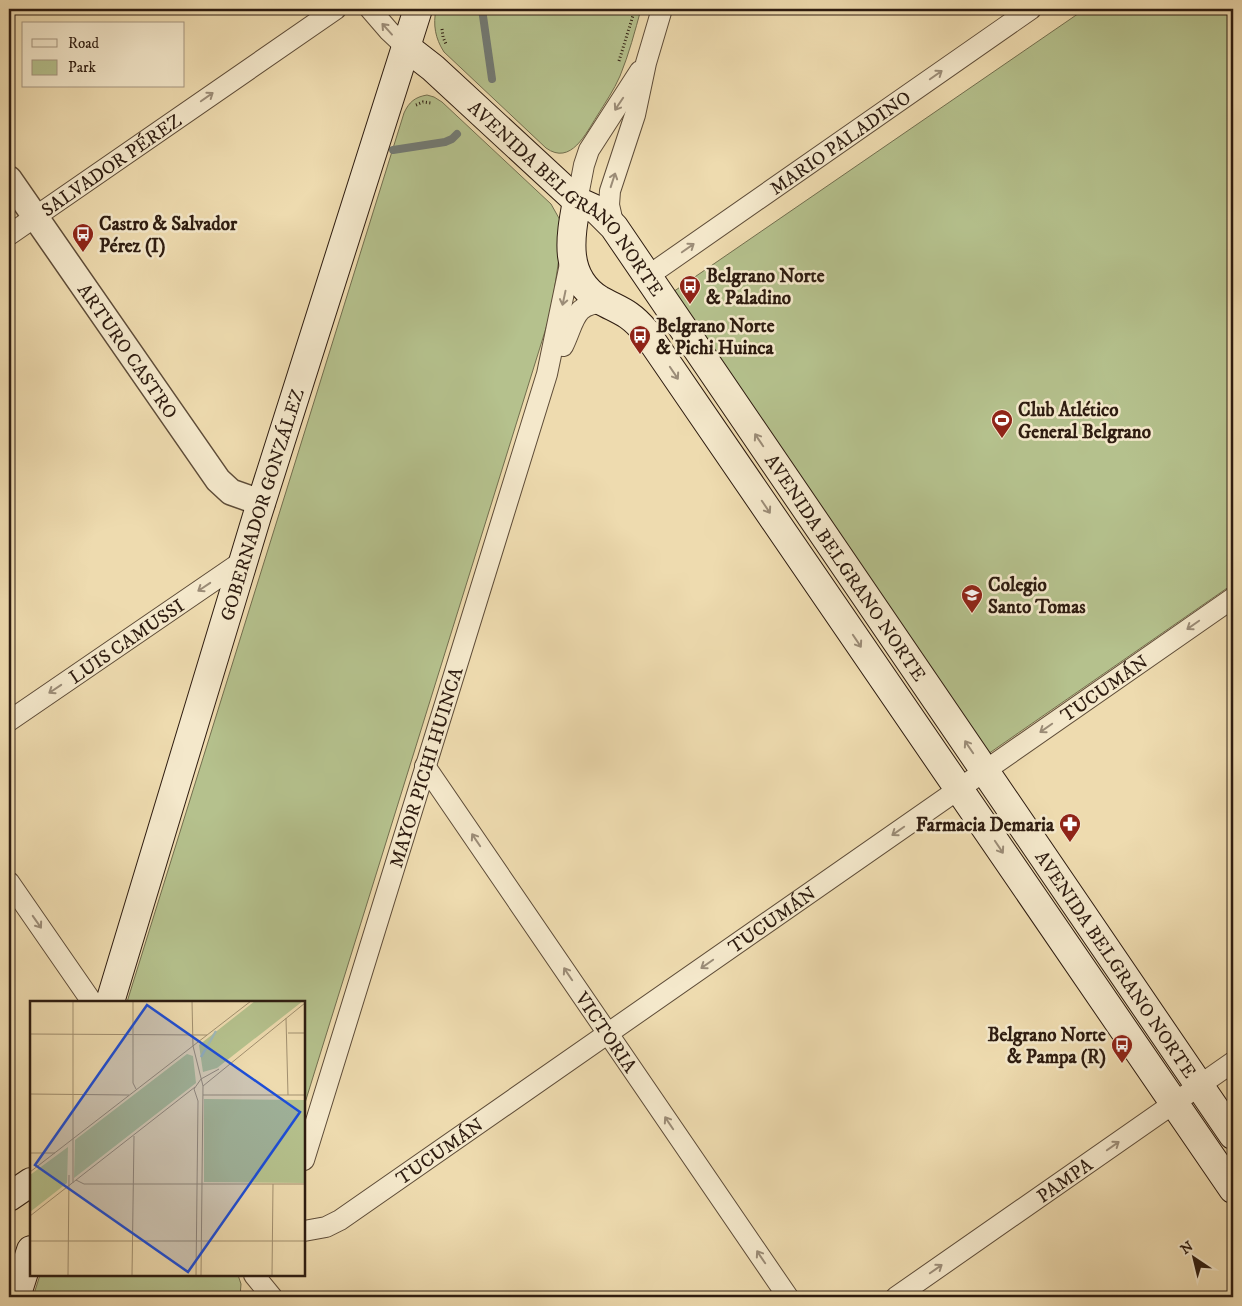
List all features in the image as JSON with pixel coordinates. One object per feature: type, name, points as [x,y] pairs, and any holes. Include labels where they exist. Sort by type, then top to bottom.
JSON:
[{"type":"main road","name":"GOBERNADOR GONZÁLEZ","points":[[110,1001],[244,560],[418,9]]},
{"type":"main road","name":"AVENIDA BELGRANO NORTE","points":[[406,47],[433,68],[577,201],[597,210],[614,227],[1233,1135]]},
{"type":"main road","name":"MAYOR PICHI HUINCA","points":[[571,250],[577,201]]},
{"type":"main road","name":"AVENIDA BELGRANO NORTE","points":[[571,250],[573,267],[579,279],[594,295],[634,318],[645,331],[1233,1189]]},
{"type":"main road","points":[[613,306],[633,308],[644,300],[649,288],[648,276]]},
{"type":"main road","points":[[9,1197],[30,1183]]},
{"type":"main road","points":[[16,1297],[30,1253]]},
{"type":"street","name":"SALVADOR PÉREZ","points":[[9,235],[336,9]]},
{"type":"street","points":[[370,9],[406,47]]},
{"type":"street","name":"MAYOR PICHI HUINCA","points":[[614,227],[609,205],[610,190],[635,115],[646,64],[662,9]]},
{"type":"street","name":"MARIO PALADINO","points":[[648,276],[1031,9]]},
{"type":"street","name":"MAYOR PICHI HUINCA","points":[[577,201],[589,150],[646,64]]},
{"type":"street","name":"ARTURO CASTRO","points":[[9,179],[218,480],[231,492],[262,503]]},
{"type":"street","name":"MAYOR PICHI HUINCA","points":[[305,1157],[547,374],[567,282],[571,250]]},
{"type":"street","name":"MAYOR PICHI HUINCA","points":[[547,374],[564,345],[574,317],[579,311],[593,303],[613,306]]},
{"type":"street","name":"LUIS CAMUSSI","points":[[9,721],[244,560]]},
{"type":"street","name":"TUCUMÁN","points":[[305,1231],[326,1227],[340,1220],[1233,598]]},
{"type":"street","name":"VICTORIA","points":[[425,766],[788,1297]]},
{"type":"street","points":[[9,882],[91,1001]]},
{"type":"street","name":"PAMPA","points":[[896,1297],[1233,1062]]},
{"type":"green space","points":[[436,9],[641,9],[632,43],[615,86],[583,138],[577,145],[563,153],[546,148],[444,52],[436,31]]},
{"type":"green space","name":"Club Atlético General Belgrano","points":[[1085,9],[1233,9],[1233,584],[988,754],[670,294]]},
{"type":"green space","points":[[427,95],[442,102],[551,204],[560,220],[562,238],[551,312],[305,1103],[305,1001],[127,1001],[404,113],[408,106],[419,97]]},
{"type":"green space","points":[[40,1276],[238,1276],[241,1284],[240,1297],[33,1297]]},
{"type":"waterway","points":[[482,9],[492,79]]},
{"type":"waterway","points":[[393,150],[445,142],[457,134]]},
{"type":"place","name":"Castro & Salvador Pérez (I)","points":[[83,253]]},
{"type":"place","name":"Belgrano Norte & Paladino","points":[[690,305]]},
{"type":"place","name":"Belgrano Norte & Pichi Huinca","points":[[640,355]]},
{"type":"place","name":"Club Atlético General Belgrano","points":[[1002,439]]},
{"type":"place","name":"Colegio Santo Tomas","points":[[972,614]]},
{"type":"place","name":"Farmacia Demaria","points":[[1070,843]]},
{"type":"place","name":"Belgrano Norte & Pampa (R)","points":[[1122,1064]]}]
